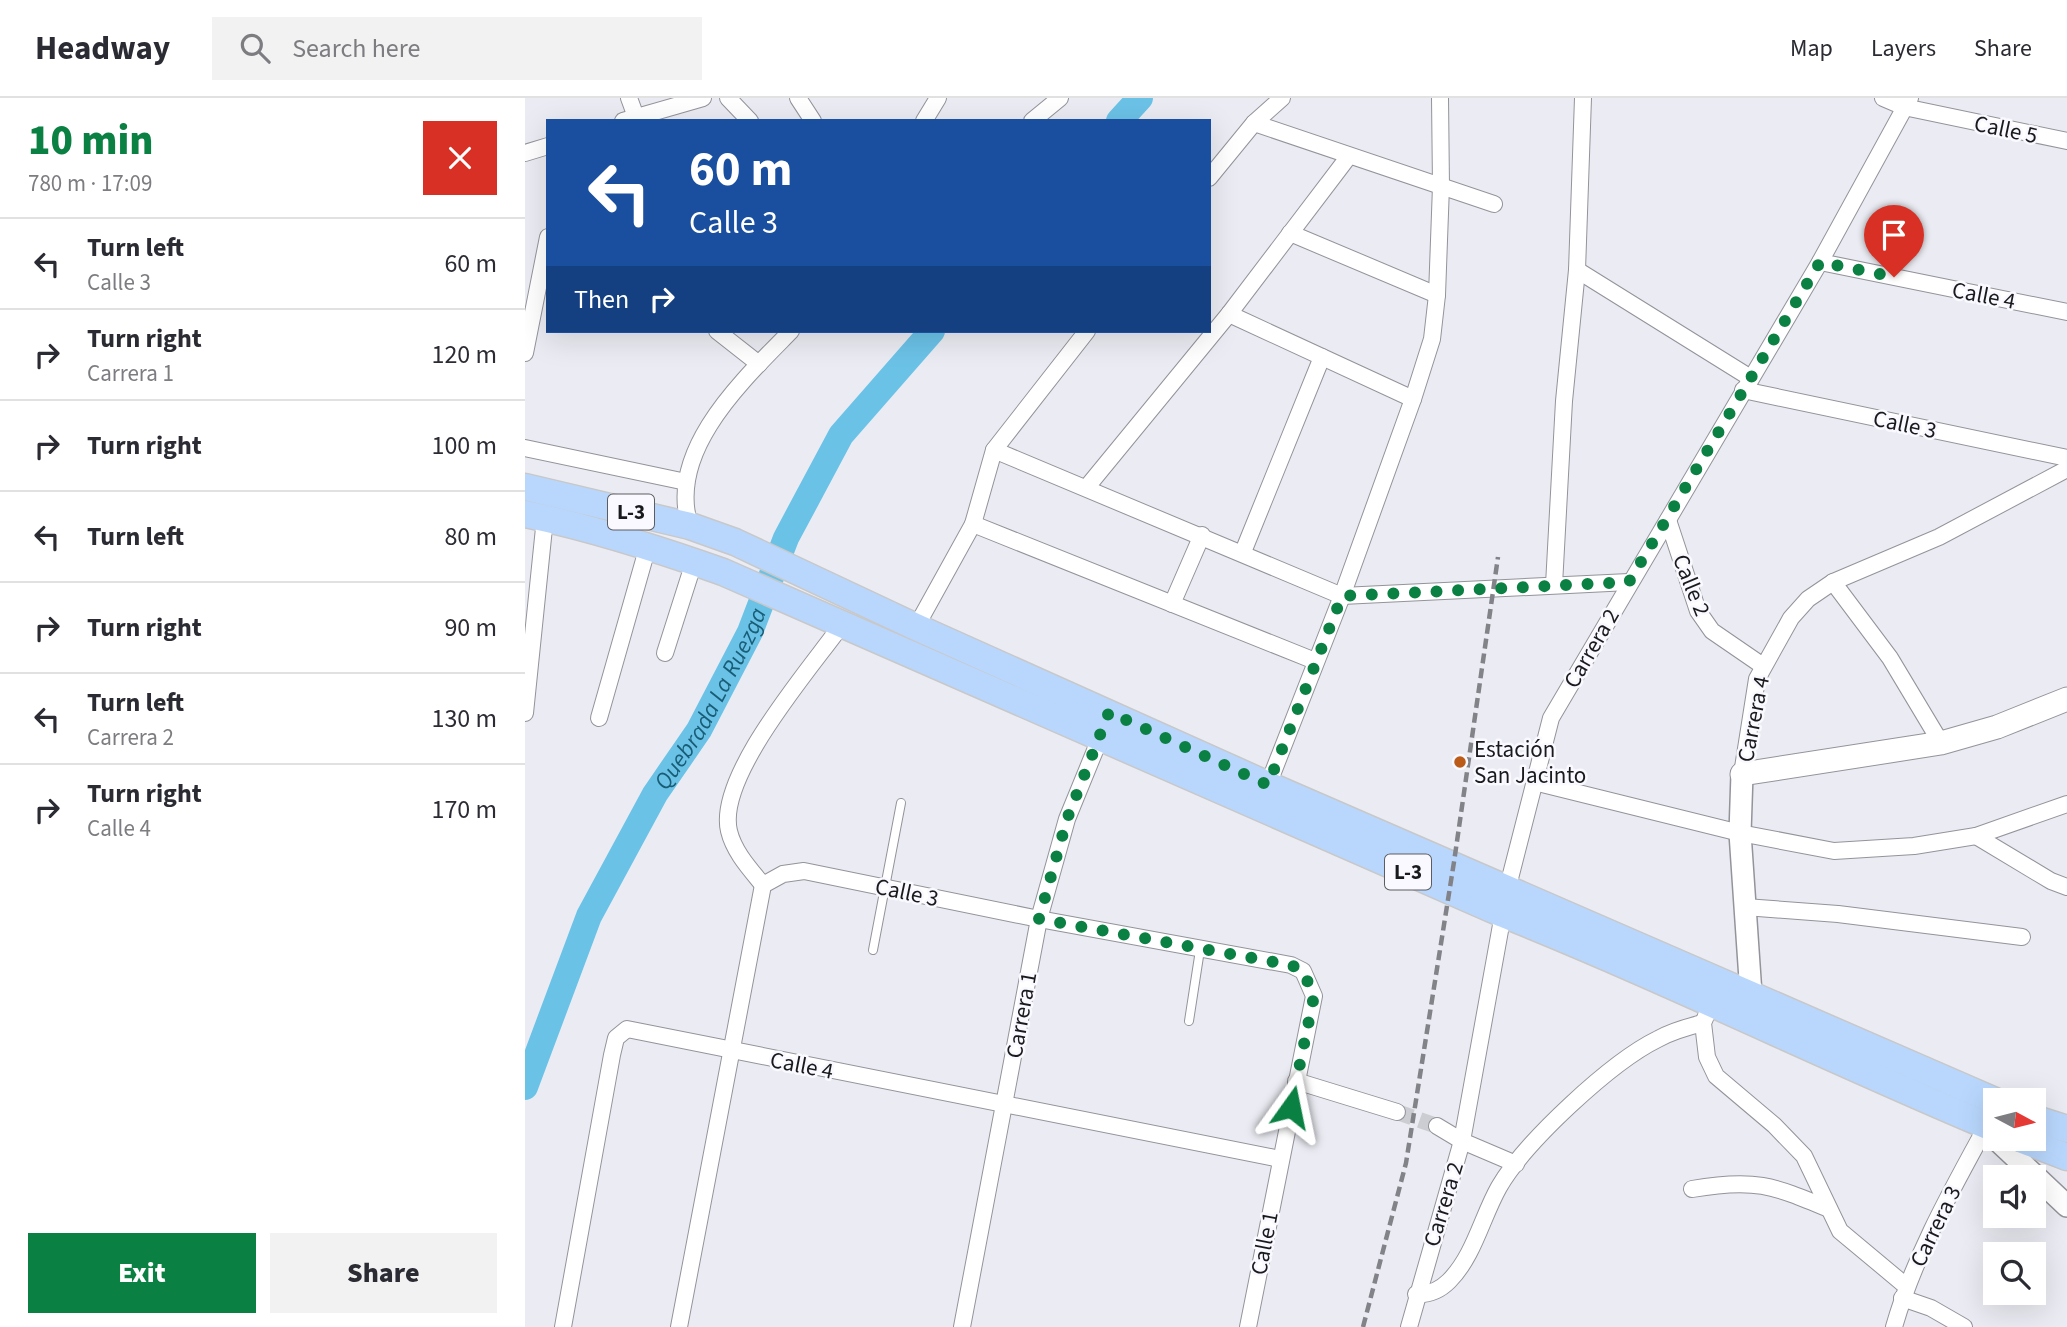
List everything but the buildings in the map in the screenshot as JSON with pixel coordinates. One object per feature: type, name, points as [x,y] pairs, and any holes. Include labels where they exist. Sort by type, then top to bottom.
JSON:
[{"type":"main road","name":"L-3","points":[[525,486],[690,526],[735,542],[916,627],[1106,724],[1505,902]]},
{"type":"main road","name":"L-3","points":[[535,521],[570,523],[723,572],[832,618],[1268,785],[1712,1002],[1750,1006],[1983,1096]]},
{"type":"main road","points":[[1742,774],[1941,743],[1997,727],[2067,699]]},
{"type":"main road","name":"L-3","points":[[1750,1006],[1904,1091],[1983,1128]]},
{"type":"main road","points":[[2046,1127],[2067,1129]]},
{"type":"street","points":[[629,98],[629,119],[703,98]]},
{"type":"street","points":[[728,98],[748,119]]},
{"type":"street","points":[[798,98],[812,119]]},
{"type":"street","points":[[924,119],[939,98]]},
{"type":"street","points":[[1034,119],[1060,98]]},
{"type":"street","points":[[1211,176],[1254,123],[1282,98]]},
{"type":"street","points":[[1268,785],[1342,596],[1432,339],[1437,295],[1441,186],[1440,98]]},
{"type":"street","points":[[1554,585],[1564,401],[1577,270],[1583,98]]},
{"type":"street","name":"Calle 5","points":[[1883,98],[2067,141]]},
{"type":"street","name":"Carrera 2","points":[[1409,1327],[1416,1294],[1462,1141],[1505,902],[1551,718],[1746,383],[1820,262],[1907,103]]},
{"type":"street","points":[[1254,123],[1494,204]]},
{"type":"street","points":[[525,153],[546,147]]},
{"type":"street","points":[[1087,486],[1229,314],[1349,156]]},
{"type":"street","points":[[1290,233],[1437,295]]},
{"type":"street","points":[[525,353],[546,247]]},
{"type":"street","name":"Calle 4","points":[[1820,262],[2067,312]]},
{"type":"street","points":[[1577,270],[1746,383]]},
{"type":"street","points":[[1229,314],[1413,399]]},
{"type":"street","points":[[720,333],[759,364]]},
{"type":"street","points":[[690,526],[684,498],[696,446],[759,364],[789,333]]},
{"type":"street","points":[[916,627],[973,524],[994,450],[1085,333]]},
{"type":"street","points":[[1243,552],[1322,357]]},
{"type":"street","name":"Calle 3","points":[[1746,383],[2067,458]]},
{"type":"street","points":[[525,448],[686,482]]},
{"type":"street","points":[[994,450],[1087,486],[1342,596],[1629,582]]},
{"type":"street","name":"Carrera 4","points":[[1750,1006],[1740,833],[1742,774],[1757,679],[1791,618],[1808,598],[1833,582],[1939,537],[2067,469]]},
{"type":"street","name":"Calle 2","points":[[1668,520],[1698,611],[1712,631],[1763,666]]},
{"type":"street","points":[[525,529],[535,521]]},
{"type":"street","points":[[525,713],[535,521]]},
{"type":"street","points":[[973,524],[1315,661]]},
{"type":"street","points":[[1172,604],[1202,535]]},
{"type":"street","points":[[599,718],[648,546]]},
{"type":"street","points":[[666,653],[694,562]]},
{"type":"street","points":[[1833,582],[1889,658],[1941,743]]},
{"type":"street","points":[[679,1327],[763,885],[739,854],[729,830],[729,806],[748,756],[832,618]]},
{"type":"street","name":"Carrera 1","points":[[962,1327],[1039,919],[1067,819],[1106,724]]},
{"type":"street","points":[[1534,782],[1740,833],[1834,851],[1914,846],[1976,836],[2067,804]]},
{"type":"street","points":[[1976,836],[2051,881],[2067,887]]},
{"type":"street","name":"Calle 3","points":[[763,885],[783,874],[804,871],[1039,919],[1291,965],[1303,971],[1314,996],[1280,1159]]},
{"type":"street","points":[[1745,907],[1838,914],[2022,937]]},
{"type":"street","points":[[1416,1294],[1430,1294],[1448,1282],[1467,1258],[1482,1218],[1516,1164],[1579,1098],[1627,1059],[1712,1002]]},
{"type":"street","points":[[1712,1002],[1707,1057],[1716,1076],[1774,1125],[1804,1156],[1840,1231],[1904,1292],[1964,1327]]},
{"type":"street","name":"Calle 4","points":[[563,1327],[616,1038],[620,1031],[636,1029],[732,1051],[1280,1159]]},
{"type":"street","points":[[1296,1081],[1397,1112]]},
{"type":"street","points":[[1437,1126],[1462,1141],[1516,1164]]},
{"type":"street","name":"Carrera 3","points":[[1894,1327],[1904,1292],[1983,1142]]},
{"type":"street","points":[[2011,1152],[2060,1199]]},
{"type":"street","points":[[2057,1154],[2060,1199]]},
{"type":"street","name":"Calle 1","points":[[1248,1327],[1280,1159]]},
{"type":"street","points":[[1692,1189],[1744,1182],[1765,1184],[1829,1209]]},
{"type":"lane","points":[[873,950],[901,803]]},
{"type":"lane","points":[[1189,1020],[1200,950]]},
{"type":"waterway","name":"Quebrada La Ruezga","points":[[1121,119],[1140,98]]},
{"type":"waterway","name":"Quebrada La Ruezga","points":[[525,1087],[589,916],[655,794],[699,730],[750,632],[786,538],[841,435],[930,333]]},
{"type":"tunnel","points":[[1397,1112],[1437,1126]]},
{"type":"railway","points":[[1363,1327],[1406,1163],[1454,862],[1498,557]]},
{"type":"place","name":"Estación San Jacinto","points":[[1460,762]]},
{"type":"route","points":[[1291,1107],[1314,996],[1303,971],[1291,965],[1039,919],[1067,819],[1102,736],[1109,712],[1268,785],[1342,596],[1629,582],[1820,262],[1894,277]]}]
